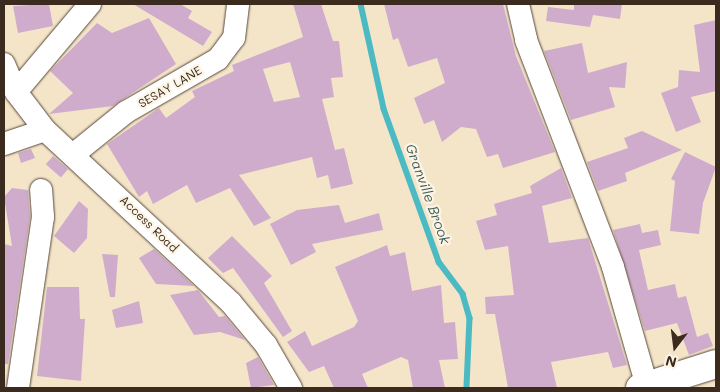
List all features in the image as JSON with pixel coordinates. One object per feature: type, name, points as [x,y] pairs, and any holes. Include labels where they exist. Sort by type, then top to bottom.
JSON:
[{"type":"main road","points":[[643,387],[716,364]]},
{"type":"street","points":[[16,92],[90,4]]},
{"type":"street","name":"SESAY LANE","points":[[74,154],[126,112],[218,59],[234,38],[238,4]]},
{"type":"street","points":[[518,4],[526,40],[613,268],[643,387]]},
{"type":"street","name":"Access Road","points":[[4,64],[16,92],[45,130],[74,154],[231,303],[266,345],[291,388]]},
{"type":"street","points":[[4,144],[45,130]]},
{"type":"street","points":[[18,388],[43,217],[41,190]]},
{"type":"building","points":[[49,4],[53,26],[18,33],[13,6]]},
{"type":"building","points":[[133,4],[180,4],[192,11],[188,18],[212,32],[203,46]]},
{"type":"building","points":[[293,4],[321,4],[333,41],[339,41],[343,77],[331,78],[334,97],[322,99],[335,150],[344,148],[353,184],[331,189],[328,175],[317,178],[312,157],[239,175],[271,218],[254,226],[230,188],[196,203],[187,185],[153,204],[147,191],[139,197],[107,144],[159,108],[166,118],[195,97],[192,91],[234,71],[232,65],[303,37]],"holes":[[[290,62],[300,97],[274,102],[263,69]]]},
{"type":"building","points":[[384,4],[503,4],[516,56],[555,152],[503,168],[498,154],[487,157],[476,129],[461,127],[442,142],[434,120],[424,124],[414,98],[445,83],[437,58],[408,67],[398,38],[393,40]]},
{"type":"building","points":[[574,4],[622,4],[620,19],[593,15],[590,27],[546,21],[548,7],[574,10]]},
{"type":"building","points":[[149,18],[176,64],[113,106],[49,114],[73,93],[50,71],[97,23],[112,33]]},
{"type":"building","points":[[716,20],[716,91],[691,97],[701,122],[676,132],[661,93],[678,87],[679,70],[700,72],[694,25]]},
{"type":"building","points":[[582,43],[588,73],[627,62],[625,88],[609,87],[615,107],[571,120],[544,51]]},
{"type":"building","points":[[642,131],[682,150],[625,173],[627,181],[598,191],[587,162],[628,148],[624,138]]},
{"type":"building","points":[[31,149],[35,158],[21,163],[18,153]]},
{"type":"building","points":[[685,152],[716,167],[703,203],[699,234],[670,231],[675,181],[671,179]]},
{"type":"building","points":[[53,156],[68,169],[61,177],[46,164]]},
{"type":"building","points":[[561,168],[572,198],[542,206],[549,243],[588,238],[627,365],[613,368],[608,352],[551,362],[557,388],[508,388],[495,314],[486,314],[485,297],[514,295],[508,246],[485,250],[476,221],[497,215],[494,204],[532,193],[530,186]]},
{"type":"building","points":[[12,188],[28,190],[30,217],[8,364],[4,364],[4,244],[12,246],[4,197]]},
{"type":"building","points":[[79,201],[88,209],[87,238],[74,253],[54,236]]},
{"type":"building","points":[[339,205],[345,223],[379,213],[383,230],[312,244],[316,252],[291,265],[270,224],[297,210]]},
{"type":"building","points":[[640,224],[642,233],[658,230],[661,245],[639,250],[648,290],[675,284],[678,298],[686,296],[697,337],[708,333],[713,346],[689,355],[677,323],[645,331],[613,230]]},
{"type":"building","points":[[232,236],[272,276],[264,283],[292,331],[283,337],[233,268],[223,273],[208,258]]},
{"type":"building","points":[[387,245],[390,256],[405,252],[412,291],[441,285],[444,323],[455,322],[458,359],[439,360],[445,388],[413,388],[408,360],[401,357],[362,374],[368,388],[334,388],[324,366],[309,372],[287,342],[305,331],[312,346],[354,327],[358,321],[335,267]]},
{"type":"building","points":[[154,249],[194,286],[156,284],[139,258]]},
{"type":"building","points":[[102,254],[118,255],[115,297],[110,297]]},
{"type":"building","points":[[47,287],[79,287],[80,319],[85,319],[81,381],[37,376]]},
{"type":"building","points":[[198,290],[219,317],[225,316],[245,340],[220,332],[194,335],[170,295]]},
{"type":"building","points":[[139,301],[143,323],[116,328],[112,310]]},
{"type":"building","points":[[258,357],[274,385],[251,388],[246,363]]},
{"type":"waterway","name":"Granville Brook","points":[[361,4],[384,109],[439,262],[463,294],[470,318],[467,388]]}]
